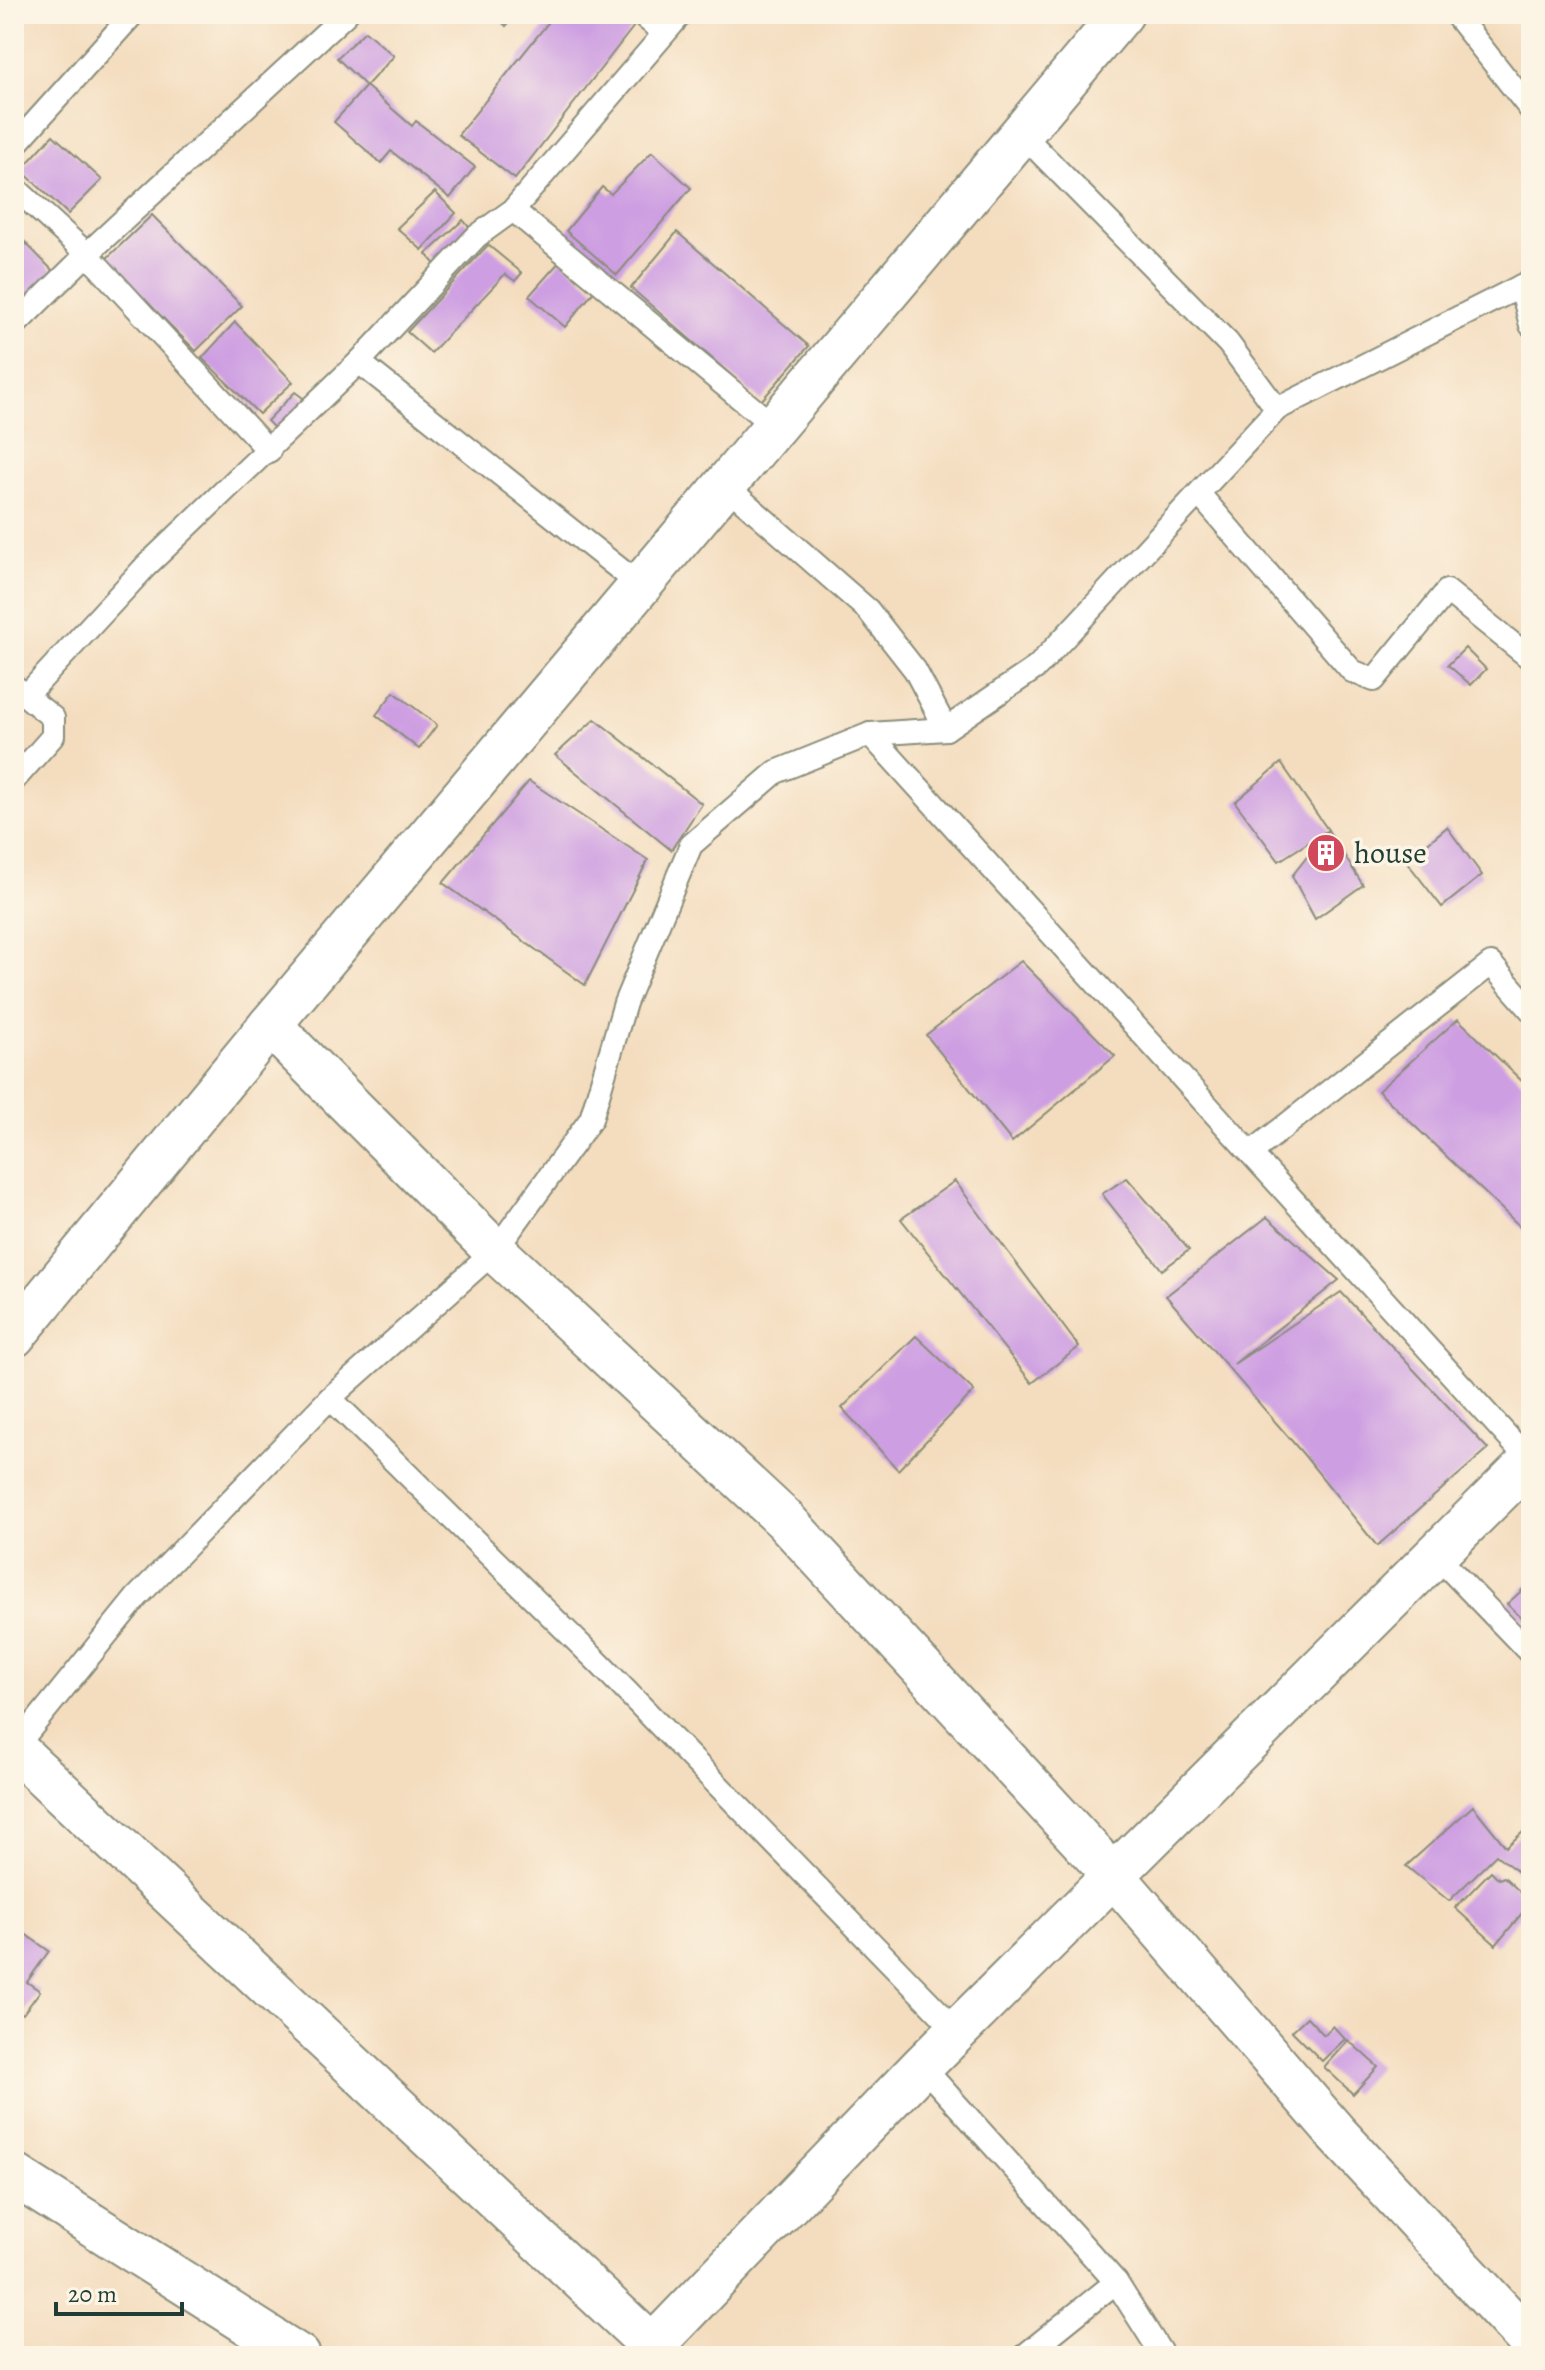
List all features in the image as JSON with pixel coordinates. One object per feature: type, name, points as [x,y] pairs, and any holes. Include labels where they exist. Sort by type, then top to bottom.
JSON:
[{"type":"street","points":[[14,1336],[270,1025],[1122,14]]},
{"type":"street","points":[[270,1025],[495,1251],[784,1519],[1114,1876],[1337,2134],[1531,2343]]},
{"type":"street","points":[[14,1749],[647,2351],[922,2066],[1530,1460]]},
{"type":"street","points":[[14,2175],[299,2356]]},
{"type":"lane","points":[[14,146],[133,14]]},
{"type":"lane","points":[[14,326],[87,254],[346,14]]},
{"type":"lane","points":[[641,14],[664,33]]},
{"type":"lane","points":[[14,780],[53,736],[53,718],[20,691],[359,362],[477,236],[513,210],[681,14]]},
{"type":"lane","points":[[1455,14],[1531,110]]},
{"type":"lane","points":[[1021,133],[1228,343],[1277,409]]},
{"type":"lane","points":[[14,187],[87,254],[269,451]]},
{"type":"lane","points":[[513,210],[775,427]]},
{"type":"lane","points":[[14,1749],[137,1597],[330,1398],[495,1251],[591,1119],[625,1003],[691,845],[776,772],[870,734],[946,729],[1037,667],[1277,409],[1526,283],[1531,325]]},
{"type":"lane","points":[[359,362],[641,586]]},
{"type":"lane","points":[[726,486],[868,610],[915,670],[946,729]]},
{"type":"lane","points":[[1199,494],[1352,671],[1374,680],[1447,591],[1531,659]]},
{"type":"lane","points":[[870,734],[1530,1460]]},
{"type":"lane","points":[[1252,1152],[1491,964],[1531,1010]]},
{"type":"lane","points":[[330,1398],[600,1664],[957,2031]]},
{"type":"lane","points":[[1436,1555],[1531,1654]]},
{"type":"lane","points":[[922,2066],[1116,2282],[1163,2356]]},
{"type":"lane","points":[[1024,2356],[1116,2282]]},
{"type":"building","points":[[494,14],[517,14],[506,26]]},
{"type":"building","points":[[555,14],[619,14],[634,26],[515,179],[458,135]]},
{"type":"building","points":[[365,31],[394,56],[366,86],[337,58]]},
{"type":"building","points":[[366,86],[412,126],[416,121],[475,167],[450,198],[391,151],[381,163],[334,122]]},
{"type":"building","points":[[53,135],[102,180],[68,214],[21,170]]},
{"type":"building","points":[[652,152],[691,188],[617,275],[566,231],[602,187],[611,194]]},
{"type":"building","points":[[435,192],[456,213],[422,250],[397,228]]},
{"type":"building","points":[[152,215],[242,306],[196,351],[105,260]]},
{"type":"building","points":[[463,220],[477,236],[440,270],[426,254]]},
{"type":"building","points":[[14,231],[58,276],[22,310],[14,302]]},
{"type":"building","points":[[677,232],[809,346],[761,401],[631,288]]},
{"type":"building","points":[[488,245],[522,273],[515,281],[505,274],[431,353],[407,332]]},
{"type":"building","points":[[561,260],[595,290],[565,327],[529,296]]},
{"type":"building","points":[[235,322],[293,382],[259,414],[202,358]]},
{"type":"building","points":[[295,392],[307,401],[277,431],[267,421]]},
{"type":"building","points":[[1465,648],[1486,669],[1471,685],[1448,665]]},
{"type":"building","points":[[394,692],[437,725],[419,749],[376,715]]},
{"type":"building","points":[[595,719],[702,804],[671,850],[555,755]]},
{"type":"building","points":[[1281,763],[1328,830],[1279,861],[1235,802]]},
{"type":"building","points":[[529,781],[648,860],[585,985],[443,883]]},
{"type":"building","points":[[1447,827],[1482,875],[1442,907],[1406,861]]},
{"type":"building","name":"house","points":[[1328,830],[1363,885],[1315,919],[1292,876]]},
{"type":"building","points":[[1021,961],[1115,1056],[1012,1142],[926,1035]]},
{"type":"building","points":[[1458,1019],[1531,1090],[1531,1237],[1378,1091]]},
{"type":"building","points":[[1127,1178],[1189,1250],[1162,1270],[1102,1194]]},
{"type":"building","points":[[955,1181],[1079,1347],[1032,1383],[901,1219]]},
{"type":"building","points":[[1267,1217],[1339,1280],[1234,1364],[1341,1292],[1488,1449],[1377,1546],[1304,1455],[1166,1296]]},
{"type":"building","points":[[916,1336],[974,1391],[898,1470],[842,1408]]},
{"type":"building","points":[[1531,1582],[1531,1627],[1507,1604]]},
{"type":"building","points":[[1473,1806],[1506,1847],[1531,1825],[1531,1882],[1496,1855],[1449,1901],[1406,1866]]},
{"type":"building","points":[[1491,1871],[1499,1879],[1504,1877],[1531,1902],[1496,1945],[1455,1908]]},
{"type":"building","points":[[14,1926],[49,1951],[27,1982],[40,1991],[23,2014],[14,2008]]},
{"type":"building","points":[[1307,2017],[1324,2035],[1333,2026],[1345,2039],[1322,2061],[1292,2031]]},
{"type":"building","points":[[1348,2040],[1378,2067],[1353,2094],[1324,2067]]},
{"type":"place","name":"house","points":[[1326,853]]}]
